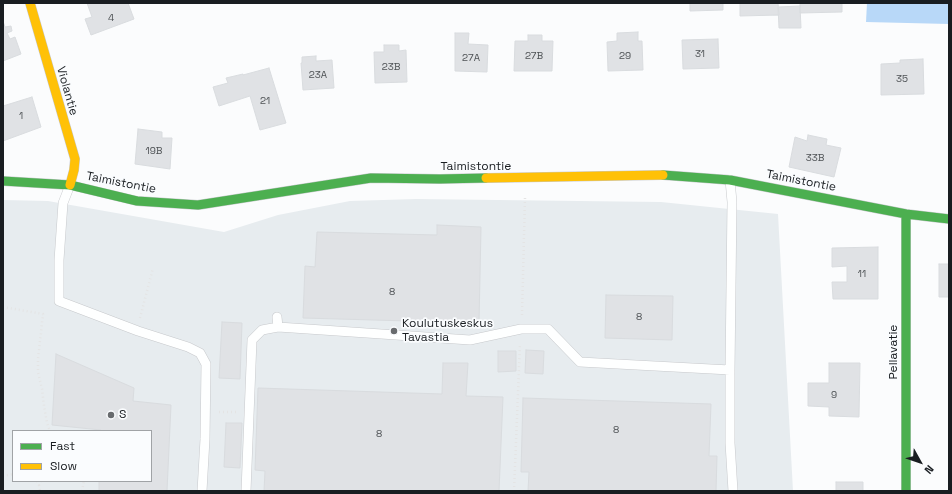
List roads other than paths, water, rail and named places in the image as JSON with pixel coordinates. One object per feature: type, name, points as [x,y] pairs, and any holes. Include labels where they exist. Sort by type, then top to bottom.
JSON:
[{"type":"street","name":"Violantie","points":[[30,3],[75,159],[70,186]]},
{"type":"street","name":"Taimistontie","points":[[3,181],[70,186],[137,201],[198,205],[371,178],[440,179],[664,175],[730,180],[906,214],[949,219]]},
{"type":"street","name":"Pellavatie","points":[[906,214],[906,491]]},
{"type":"lane","points":[[730,180],[732,202],[730,443],[733,491]]},
{"type":"lane","points":[[70,186],[63,203],[59,260],[59,301],[200,353],[206,364],[205,439],[202,491]]},
{"type":"lane","points":[[277,317],[278,327]]},
{"type":"lane","points":[[246,491],[252,340],[262,330],[278,327],[470,340],[521,329],[548,330],[580,362],[730,370]]},
{"type":"place","name":"Koulutuskeskus Tavastia","points":[[394,331]]},
{"type":"place","name":"S","points":[[111,415]]}]
